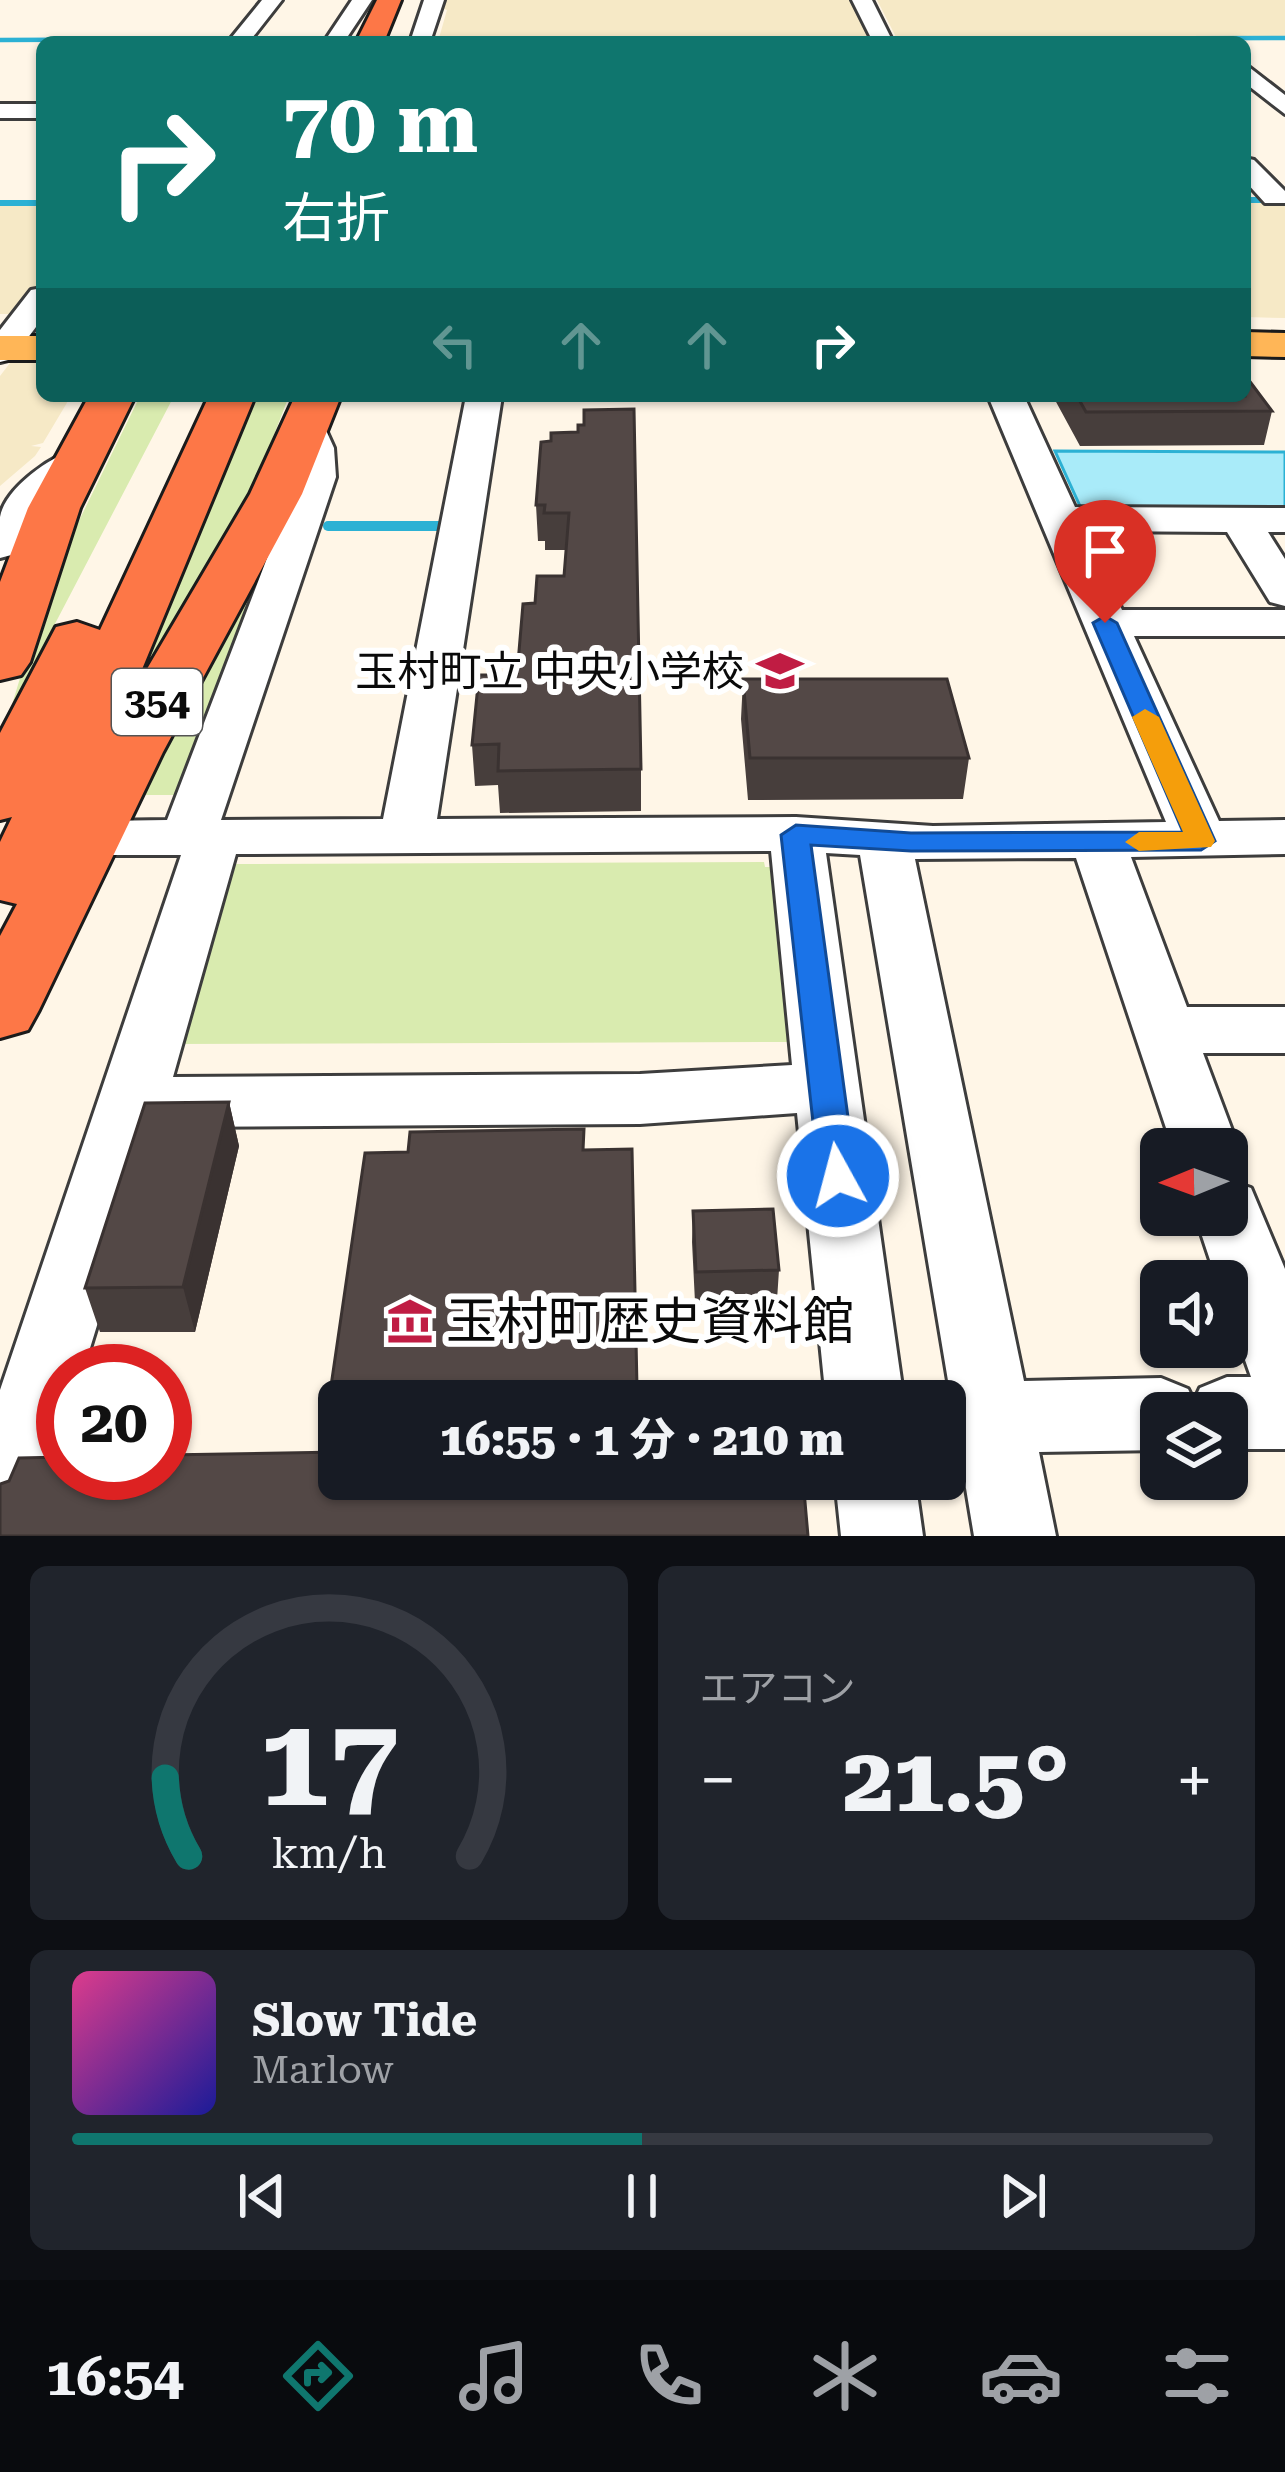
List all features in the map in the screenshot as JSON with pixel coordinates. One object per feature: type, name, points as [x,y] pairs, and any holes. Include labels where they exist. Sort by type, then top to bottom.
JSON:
[{"type":"highway","points":[[375,36],[389,0]]},
{"type":"highway","points":[[376,36],[406,0]]},
{"type":"highway","points":[[0,662],[54,508],[109,402]]},
{"type":"highway","name":"354","points":[[0,799],[194,402]]},
{"type":"highway","name":"354","points":[[0,922],[229,402]]},
{"type":"highway","name":"354","points":[[0,1010],[130,752],[275,494],[312,410]]},
{"type":"main road","points":[[1251,344],[1285,345]]},
{"type":"street","points":[[243,36],[272,0]]},
{"type":"street","points":[[338,36],[362,0]]},
{"type":"street","points":[[423,36],[434,0]]},
{"type":"street","points":[[862,0],[880,36]]},
{"type":"street","points":[[1251,76],[1285,107]]},
{"type":"street","points":[[1251,108],[1285,107]]},
{"type":"street","points":[[0,111],[36,111]]},
{"type":"street","points":[[1251,171],[1280,196]]},
{"type":"street","points":[[15,343],[36,307]]},
{"type":"street","points":[[407,836],[483,402]]},
{"type":"street","points":[[1009,402],[1201,841]]},
{"type":"street","points":[[0,1507],[133,1102],[200,837],[203,802],[317,477],[312,410]]},
{"type":"street","points":[[0,545],[30,497],[82,458]]},
{"type":"street","points":[[1059,519],[1285,520]]},
{"type":"street","points":[[1240,520],[1285,593]]},
{"type":"street","points":[[1105,623],[1285,623]]},
{"type":"street","points":[[796,835],[862,1380]]},
{"type":"street","points":[[102,838],[796,835],[1098,842],[1285,837]]},
{"type":"street","points":[[887,839],[892,889],[1016,1536]]},
{"type":"street","points":[[1098,842],[1198,1128]]},
{"type":"street","points":[[1163,1030],[1285,1030]]},
{"type":"street","points":[[133,1102],[640,1099],[826,1087]]},
{"type":"street","points":[[1237,1236],[1285,1368]]},
{"type":"street","points":[[1248,1414],[1285,1413]]},
{"type":"street","points":[[992,1417],[1140,1414]]},
{"type":"street","points":[[878,1500],[882,1536]]},
{"type":"shaded area","points":[[442,0],[851,0],[869,36],[440,36],[447,10],[439,7]]},
{"type":"shaded area","points":[[877,0],[1285,0],[1285,37],[895,36]]},
{"type":"shaded area","points":[[1251,201],[1285,204],[1285,318],[1251,317]]},
{"type":"shaded area","points":[[0,206],[36,206],[36,286],[14,314],[0,314]]},
{"type":"shaded area","points":[[36,362],[36,402],[67,402],[43,443],[31,446],[41,447],[35,456],[0,486],[0,376],[10,363]]},
{"type":"green space","points":[[137,402],[171,402],[11,708],[49,582]]},
{"type":"green space","points":[[253,402],[287,402],[248,502],[242,502],[117,726],[226,457],[231,455]]},
{"type":"green space","points":[[252,569],[270,569],[181,795],[139,795]]},
{"type":"green space","points":[[764,862],[765,867],[779,867],[798,1042],[170,1044],[225,864]]},
{"type":"water","points":[[1055,451],[1285,452],[1285,507],[1088,509],[1080,506]]},
{"type":"building","points":[[1251,383],[1272,411],[1086,412],[1080,402],[1251,402]]},
{"type":"building","points":[[634,409],[641,769],[498,771],[499,744],[472,745],[479,675],[517,675],[523,604],[535,603],[537,576],[564,576],[569,513],[544,513],[545,505],[536,505],[541,442],[551,441],[551,433],[578,432],[578,425],[584,425],[584,410]]},
{"type":"building","points":[[743,679],[947,679],[969,758],[750,758]]},
{"type":"building","points":[[229,1102],[183,1287],[85,1288],[145,1103]]},
{"type":"building","points":[[584,1129],[583,1150],[632,1149],[637,1380],[332,1380],[365,1153],[408,1152],[410,1132]]},
{"type":"building","points":[[773,1209],[779,1270],[696,1272],[693,1211]]},
{"type":"building","points":[[318,1452],[318,1500],[805,1500],[808,1536],[0,1536],[0,1484],[9,1481],[19,1458],[36,1458],[36,1500],[192,1500],[192,1455]]},
{"type":"waterway","points":[[1251,38],[1285,38]]},
{"type":"waterway","points":[[0,40],[36,40]]},
{"type":"waterway","points":[[1251,200],[1285,200]]},
{"type":"waterway","points":[[0,203],[36,203]]},
{"type":"waterway","points":[[328,526],[442,526]]},
{"type":"slow traffic","points":[[1139,842],[1201,841],[1145,717]]},
{"type":"place","name":"玉村町立 中央小学校","points":[[780,671]]},
{"type":"place","name":"玉村町歴史資料館","points":[[410,1321]]},
{"type":"route","points":[[838,1176],[796,835],[911,842],[1201,841],[1105,623]]}]
